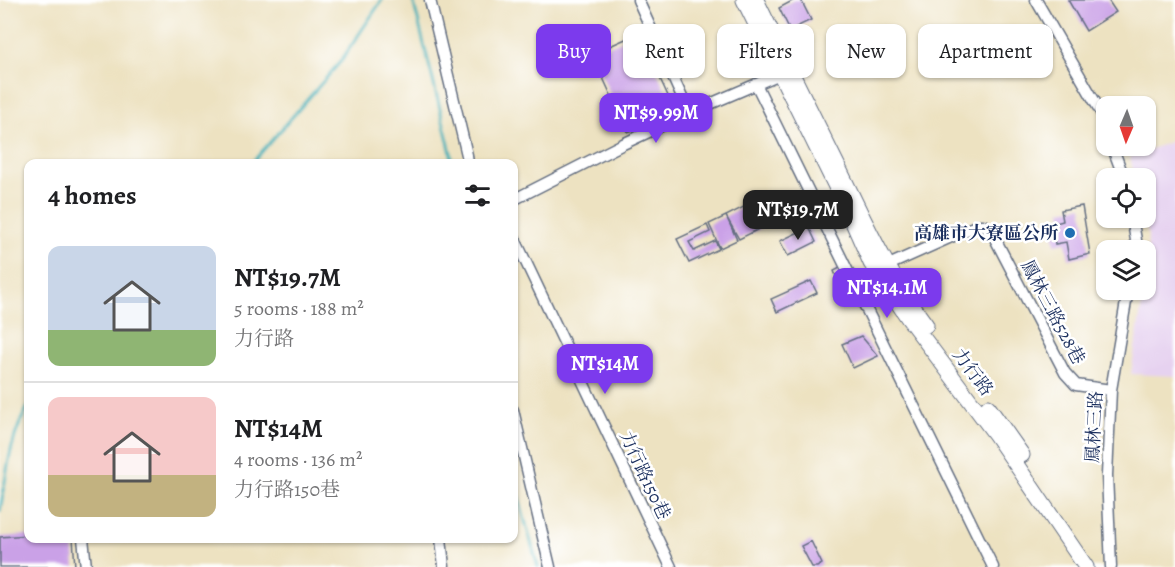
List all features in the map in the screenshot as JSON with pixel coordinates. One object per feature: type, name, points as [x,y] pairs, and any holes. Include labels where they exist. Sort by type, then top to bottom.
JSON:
[{"type":"main road","name":"力行路","points":[[744,0],[758,24]]},
{"type":"main road","name":"力行路","points":[[756,0],[766,24]]},
{"type":"main road","name":"力行路","points":[[788,78],[857,207],[882,268],[909,320],[996,435],[1086,567]]},
{"type":"main road","name":"力行路","points":[[882,268],[1005,429],[1098,567]]},
{"type":"street","points":[[430,0],[467,159]]},
{"type":"street","points":[[638,0],[689,113]]},
{"type":"street","points":[[1036,0],[1096,104]]},
{"type":"street","points":[[518,197],[623,144],[770,78]]},
{"type":"street","points":[[756,84],[993,567]]},
{"type":"street","name":"鳳林三路528巷","points":[[882,268],[978,225],[983,225],[990,230],[1071,381],[1076,385],[1112,390]]},
{"type":"street","name":"力行路150巷","points":[[518,246],[671,567]]},
{"type":"street","name":"鳳林三路","points":[[1111,567],[1107,475],[1112,390],[1126,300]]},
{"type":"street","points":[[518,431],[550,567]]},
{"type":"street","points":[[84,543],[86,567]]},
{"type":"street","points":[[442,543],[444,567]]},
{"type":"shaded area","points":[[1175,140],[1175,376],[1131,374],[1142,300],[1156,300],[1156,240],[1148,240],[1147,228],[1156,228],[1156,168],[1133,168],[1130,157],[1156,156],[1156,147]]},
{"type":"building","points":[[794,0],[801,0],[811,20],[803,24],[787,24],[779,8]]},
{"type":"building","points":[[1068,0],[1108,0],[1116,12],[1086,31]]},
{"type":"building","points":[[623,40],[623,78],[660,78],[675,111],[628,132],[603,78],[611,78],[611,46]]},
{"type":"building","points":[[773,192],[785,216],[739,239],[726,216]]},
{"type":"building","name":"高雄市大寮區公所","points":[[1082,206],[1090,254],[1069,259],[1066,242],[1055,244],[1052,224],[1063,221],[1061,210]]},
{"type":"building","points":[[726,216],[737,240],[720,248],[709,224]]},
{"type":"building","points":[[707,225],[710,232],[689,242],[694,251],[715,241],[719,249],[689,263],[677,239]]},
{"type":"building","points":[[809,227],[816,242],[788,256],[780,241]]},
{"type":"building","points":[[842,267],[848,279],[839,283],[834,271]]},
{"type":"building","points":[[811,281],[817,293],[777,312],[771,299]]},
{"type":"building","points":[[861,336],[878,356],[853,368],[842,344]]},
{"type":"building","points":[[24,535],[24,543],[73,543],[75,567],[0,567],[0,537]]},
{"type":"building","points":[[811,541],[822,564],[817,567],[812,567],[801,546]]},
{"type":"waterway","points":[[255,159],[341,61],[382,0]]},
{"type":"waterway","points":[[413,0],[451,159]]},
{"type":"waterway","points":[[0,511],[13,444],[24,415]]},
{"type":"waterway","points":[[518,496],[538,567]]},
{"type":"place","name":"高雄市大寮區公所","points":[[1070,233]]}]
